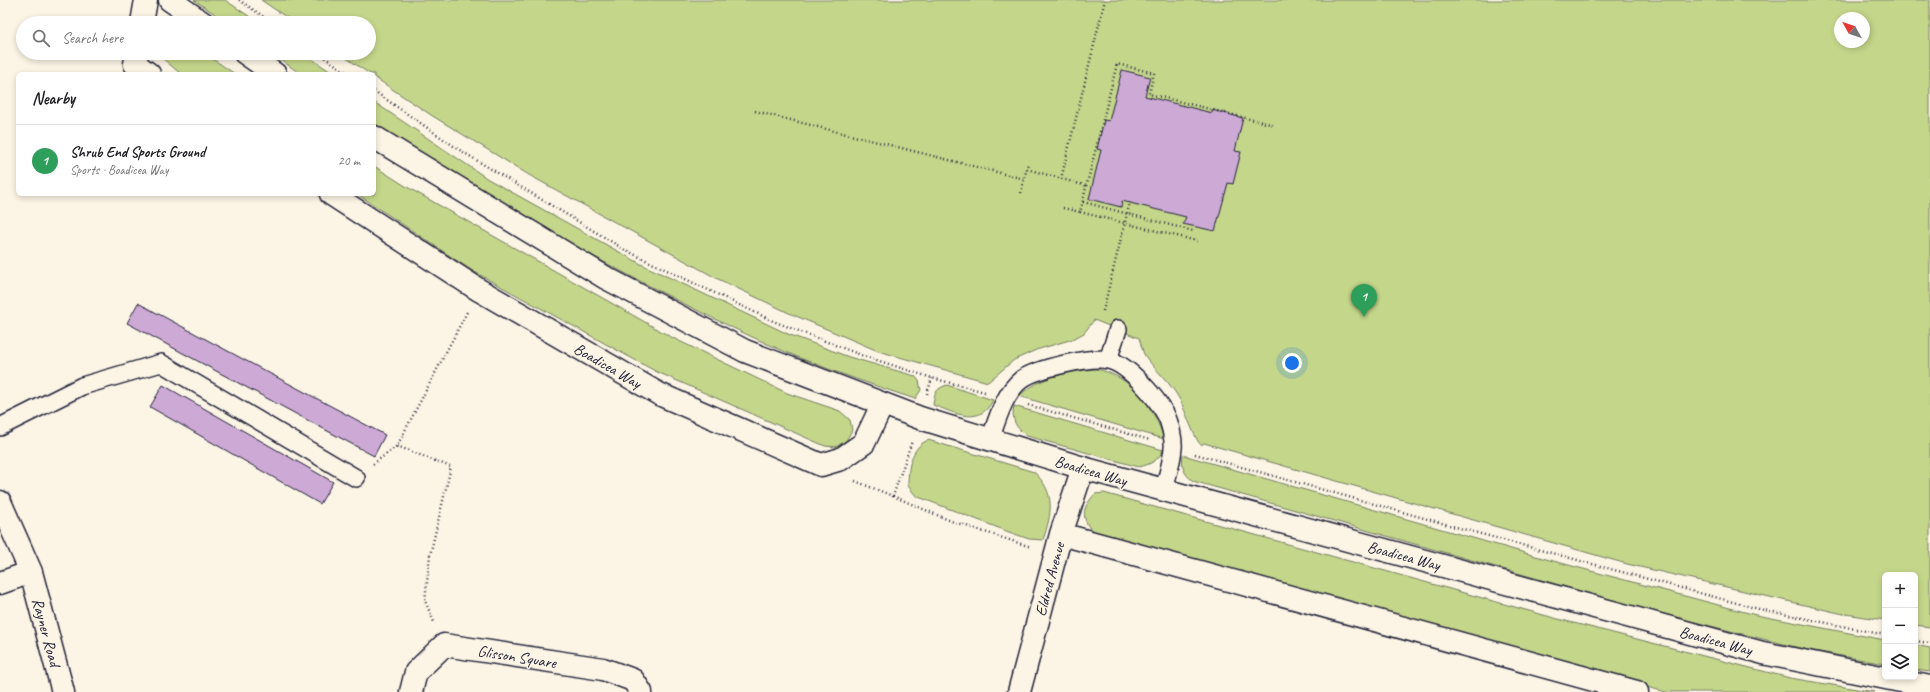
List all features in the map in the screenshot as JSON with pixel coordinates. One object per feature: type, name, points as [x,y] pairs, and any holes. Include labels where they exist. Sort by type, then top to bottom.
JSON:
[{"type":"street","points":[[143,16],[146,0]]},
{"type":"street","points":[[170,0],[192,16]]},
{"type":"street","points":[[135,60],[134,64],[145,72]]},
{"type":"street","points":[[255,60],[272,72]]},
{"type":"street","name":"Boadicea Way","points":[[376,138],[613,282],[745,351],[882,405],[1083,468],[1763,653],[1930,687]]},
{"type":"street","name":"Boadicea Way","points":[[334,196],[479,290],[659,394],[821,465],[841,459],[864,443],[882,405]]},
{"type":"street","name":"Eldred Avenue","points":[[1019,692],[1058,544],[1083,468]]},
{"type":"street","name":"Rayner Road","points":[[0,502],[31,572],[64,692]]},
{"type":"street","points":[[1058,544],[1637,692]]},
{"type":"street","points":[[0,583],[31,572]]},
{"type":"street","points":[[411,692],[416,672],[444,645]]},
{"type":"street","name":"Glisson Square","points":[[444,645],[603,669],[632,680],[641,692]]},
{"type":"lane","points":[[1108,360],[1118,329]]},
{"type":"lane","points":[[990,440],[1007,398],[1023,379],[1055,366],[1082,360],[1108,360],[1125,368],[1146,388],[1166,416],[1173,447],[1164,490]]},
{"type":"lane","points":[[0,427],[82,386],[161,363],[356,478]]},
{"type":"path","points":[[239,0],[263,16]]},
{"type":"path","points":[[1061,179],[1105,0]]},
{"type":"path","points":[[328,60],[346,72]]},
{"type":"path","points":[[1080,212],[1117,64],[1154,73],[1149,94],[1274,125]]},
{"type":"path","points":[[376,92],[458,149],[628,251],[773,321],[861,355],[932,378],[1007,398],[1173,447],[1480,534],[1759,609],[1841,628],[1882,635]]},
{"type":"path","points":[[755,111],[1024,179]]},
{"type":"path","points":[[1021,193],[1028,163]]},
{"type":"path","points":[[1027,169],[1087,186]]},
{"type":"path","points":[[1083,202],[1193,231]]},
{"type":"path","points":[[1109,291],[1130,202]]},
{"type":"path","points":[[1063,208],[1197,241]]},
{"type":"path","points":[[356,478],[397,446],[479,290]]},
{"type":"path","points":[[893,496],[932,378]]},
{"type":"path","points":[[397,446],[451,467],[430,555],[425,601],[444,645]]},
{"type":"path","points":[[841,459],[847,477],[951,521],[1058,544]]},
{"type":"path","points":[[1918,641],[1930,643]]},
{"type":"green space","points":[[194,0],[225,0],[249,16],[218,16]]},
{"type":"green space","points":[[261,0],[1930,0],[1930,627],[1918,625],[1918,572],[1882,572],[1882,620],[1839,613],[1627,564],[1204,443],[1201,445],[1193,431],[1180,400],[1172,388],[1145,356],[1139,338],[1094,320],[1084,333],[1073,339],[1036,350],[1014,360],[988,382],[878,351],[789,313],[718,279],[529,175],[431,115],[376,78],[376,72],[367,72],[349,60],[376,60],[376,16],[285,16]]},
{"type":"green space","points":[[164,60],[214,60],[232,72],[179,72]]},
{"type":"green space","points":[[281,60],[313,60],[331,72],[298,72]]},
{"type":"green space","points":[[376,103],[488,179],[641,264],[788,334],[849,357],[915,376],[919,381],[921,390],[915,399],[814,364],[732,328],[629,276],[555,235],[481,192],[376,124]]},
{"type":"green space","points":[[376,167],[407,187],[673,338],[787,393],[840,411],[850,420],[852,430],[846,441],[836,447],[825,446],[655,371],[471,270],[360,196],[376,196]]},
{"type":"green space","points":[[1096,369],[1120,378],[1139,394],[1154,415],[1164,439],[1019,396],[1027,389],[1046,379]]},
{"type":"green space","points":[[947,385],[993,400],[988,408],[974,416],[958,414],[933,405],[936,392],[940,388]]},
{"type":"green space","points":[[1014,406],[1163,450],[1154,462],[1139,467],[1027,436],[1017,427],[1015,423],[1013,415]]},
{"type":"green space","points":[[928,440],[1034,472],[1046,488],[1049,496],[1050,512],[1043,540],[1029,539],[916,496],[908,486],[911,460],[917,448]]},
{"type":"green space","points":[[1183,455],[1546,559],[1756,615],[1882,639],[1882,663],[1804,649],[1665,615],[1193,481],[1187,476],[1182,463]]},
{"type":"green space","points":[[1104,493],[1558,619],[1790,678],[1875,692],[1666,692],[1536,659],[1094,534],[1085,518],[1085,509],[1090,499],[1095,494]]},
{"type":"green space","points":[[1918,646],[1930,648],[1930,672],[1918,670]]},
{"type":"building","points":[[1122,70],[1150,77],[1145,96],[1212,113],[1212,110],[1243,118],[1235,151],[1241,152],[1233,184],[1228,183],[1215,231],[1183,224],[1186,217],[1122,201],[1121,207],[1089,199],[1101,150],[1097,149],[1104,120],[1109,121]]},
{"type":"building","points":[[138,303],[385,435],[374,456],[127,323]]},
{"type":"building","points":[[163,385],[333,482],[320,504],[150,407]]},
{"type":"place","name":"Shrub End Sports Ground","points":[[1364,317]]}]
